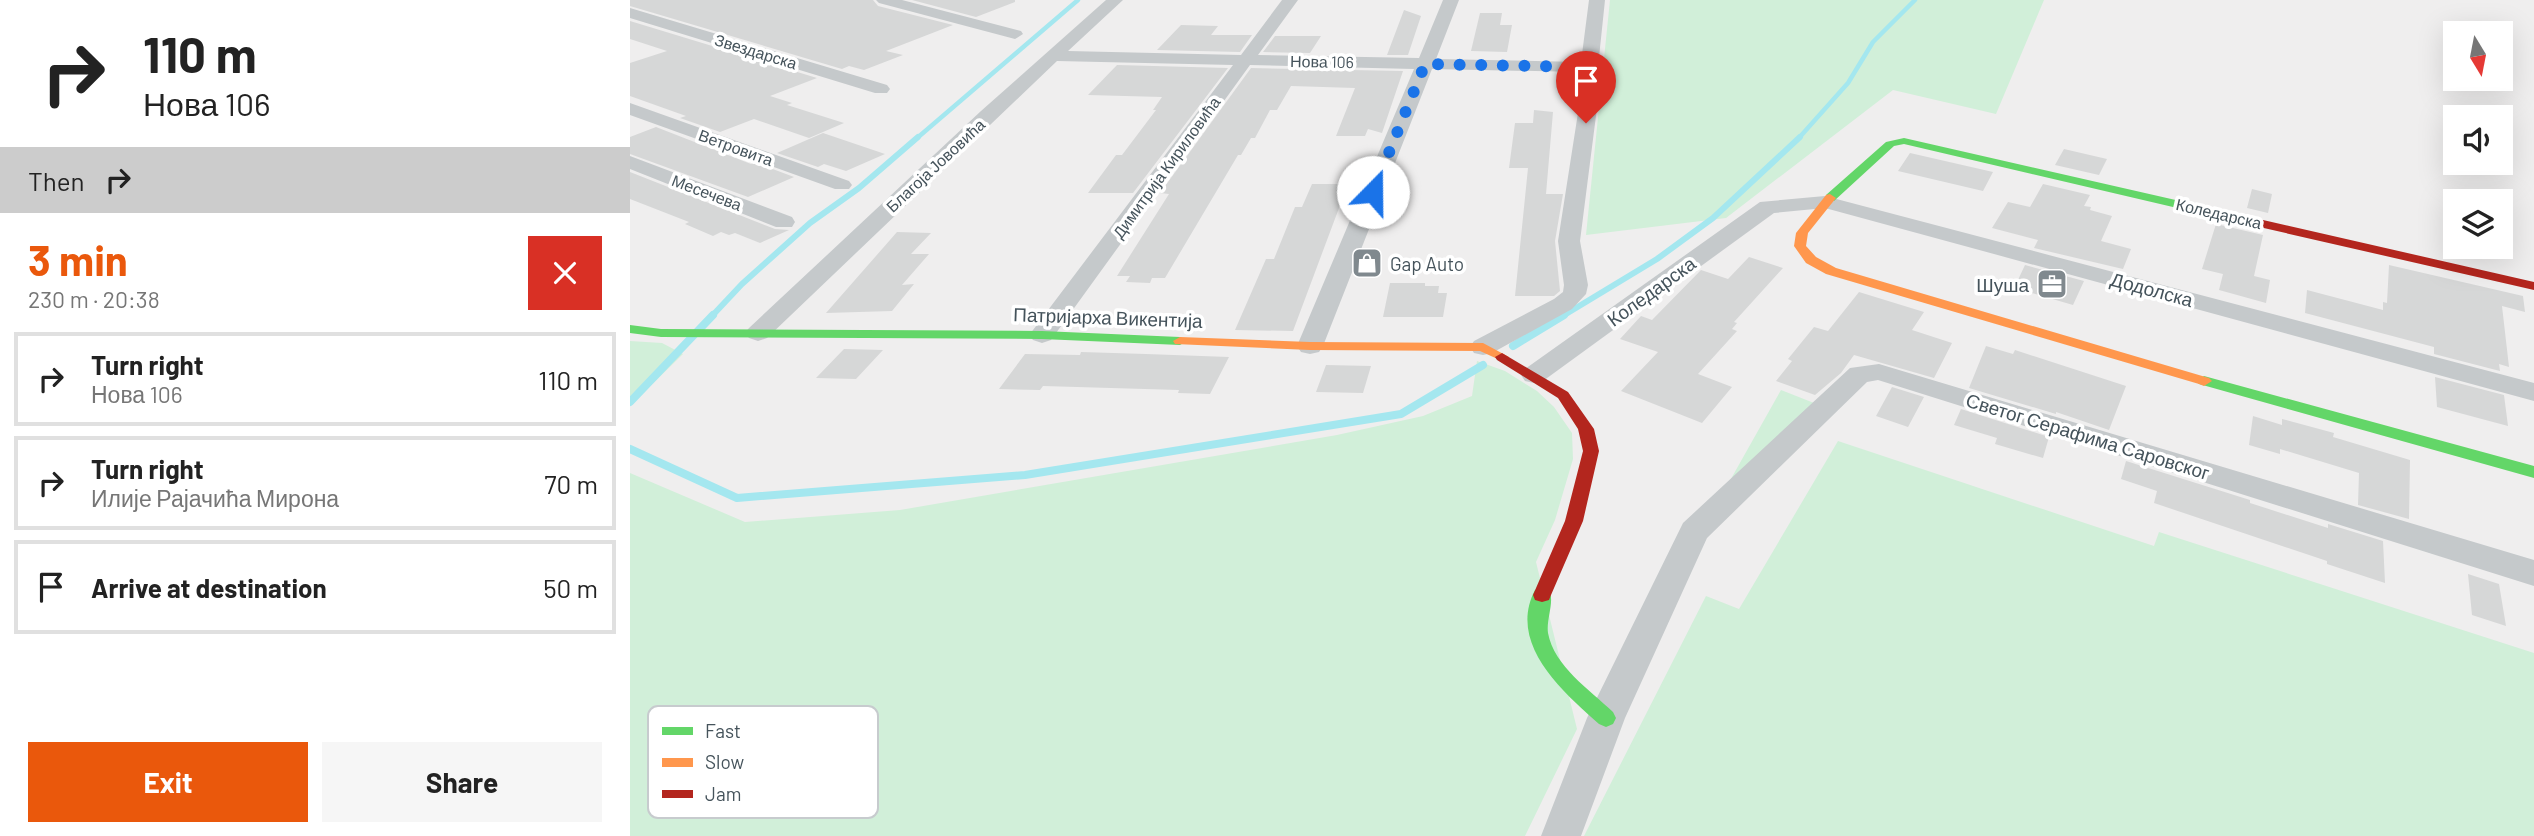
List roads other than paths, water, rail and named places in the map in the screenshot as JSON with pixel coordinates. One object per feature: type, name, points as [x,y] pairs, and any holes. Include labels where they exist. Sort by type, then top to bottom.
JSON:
[{"type":"street","points":[[884,0],[1015,34]]},
{"type":"street","name":"Благоја Јововића","points":[[758,333],[1115,0]]},
{"type":"street","name":"Димитрија Кириловића","points":[[1042,335],[1290,0]]},
{"type":"street","points":[[1310,346],[1451,0]]},
{"type":"street","points":[[1483,347],[1563,304],[1574,293],[1576,285],[1569,241],[1589,100],[1589,67],[1597,0]]},
{"type":"street","name":"Звездарска","points":[[630,13],[881,89]]},
{"type":"street","name":"Нова 106","points":[[1055,56],[1589,67]]},
{"type":"street","name":"Ветровита","points":[[630,109],[842,185]]},
{"type":"street","name":"Коледарска","points":[[1818,212],[1890,144],[1904,141],[2534,286]]},
{"type":"street","name":"Месечева","points":[[630,162],[784,222]]},
{"type":"street","name":"Коледарска","points":[[1534,375],[1768,207]]},
{"type":"street","name":"Додолска","points":[[1768,207],[1818,212],[2534,392]]},
{"type":"street","points":[[1818,212],[1802,233],[1800,246],[1811,260],[1831,271],[2272,401],[2534,472]]},
{"type":"street","name":"Патријарха Викентија","points":[[630,330],[683,333],[1042,335],[1310,346],[1483,347],[1534,375],[1563,395],[1586,429],[1591,451],[1574,521],[1540,599],[1537,626],[1543,652],[1555,670],[1606,718]]},
{"type":"street","name":"Светог Серафима Саровског","points":[[1606,718],[1694,531],[1851,378],[1867,372],[1879,372],[2534,573]]},
{"type":"street","points":[[1561,836],[1606,718]]},
{"type":"waterway","points":[[916,139],[1078,0]]},
{"type":"waterway","points":[[1799,138],[1848,83],[1873,42],[1915,0]]},
{"type":"waterway","points":[[711,317],[742,284],[810,223],[859,188],[918,137]]},
{"type":"waterway","points":[[1561,317],[1657,259],[1713,218],[1799,138]]},
{"type":"waterway","points":[[630,402],[713,315]]},
{"type":"waterway","points":[[1513,346],[1564,315]]},
{"type":"waterway","points":[[630,449],[737,498],[1025,475],[1401,414],[1483,365]]},
{"type":"place","name":"Gap Auto","points":[[1367,263]]},
{"type":"place","name":"Шуша","points":[[2052,284]]}]
